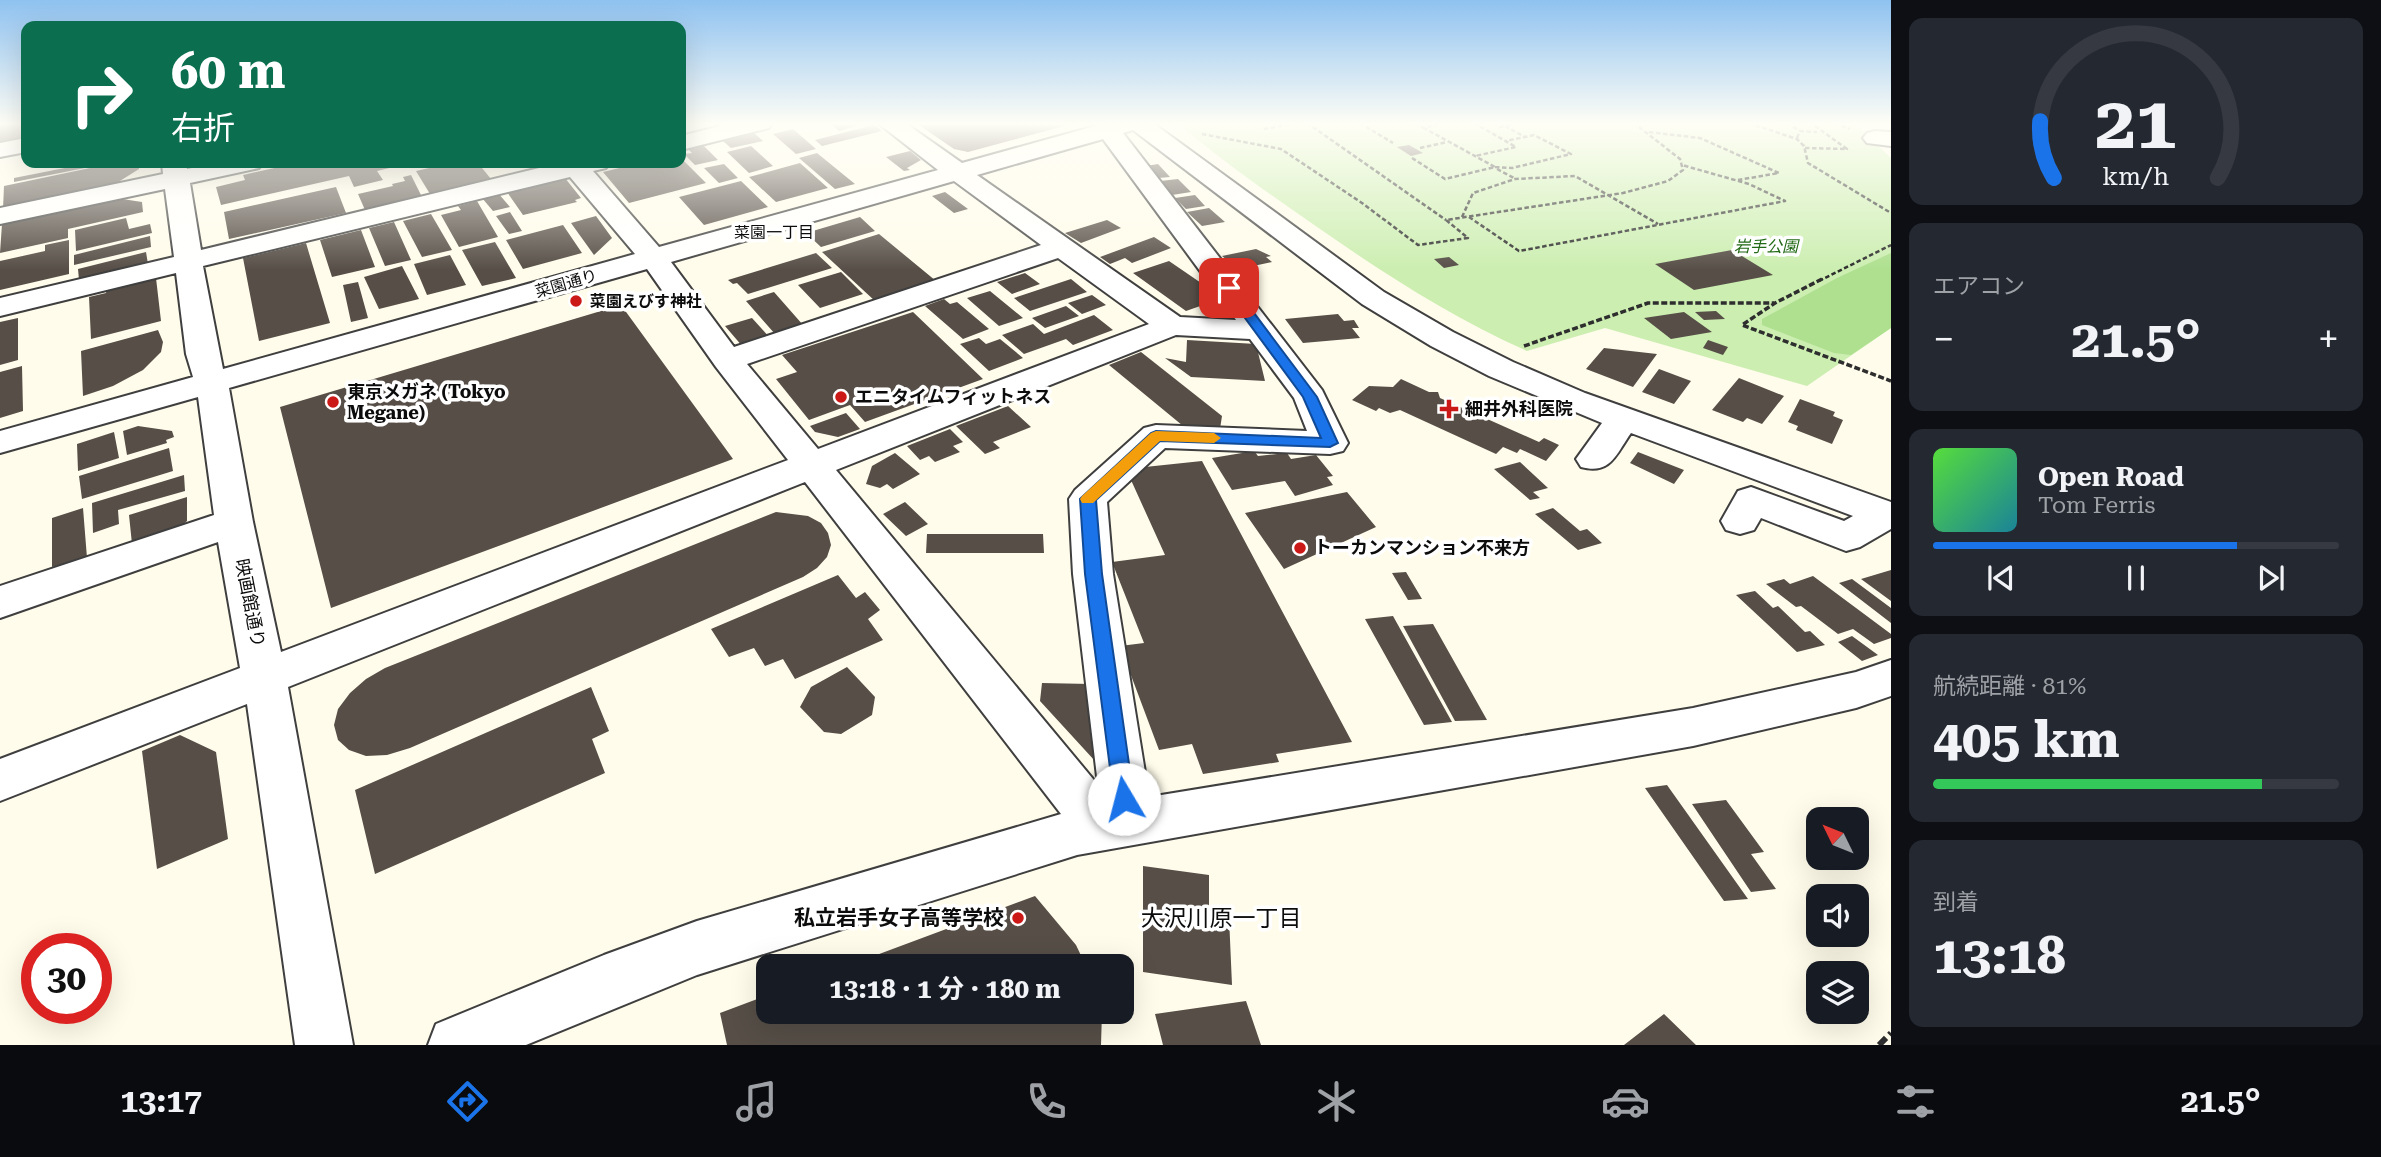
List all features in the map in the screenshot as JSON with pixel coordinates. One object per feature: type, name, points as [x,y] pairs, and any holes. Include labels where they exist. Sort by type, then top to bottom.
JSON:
[{"type":"street","points":[[0,216],[172,172]]},
{"type":"street","name":"映画館通り","points":[[175,172],[202,354],[212,383],[234,522],[264,677],[324,1045]]},
{"type":"street","points":[[0,307],[551,172]]},
{"type":"street","points":[[588,172],[727,360],[1115,826]]},
{"type":"street","name":"菜園通り","points":[[0,442],[962,172]]},
{"type":"street","points":[[1115,826],[1088,499],[1156,436],[1330,443],[1310,397],[1261,330],[1156,172]]},
{"type":"street","points":[[1192,172],[1406,319],[1500,369],[1623,419],[1889,515]]},
{"type":"street","points":[[958,173],[1172,326]]},
{"type":"street","points":[[727,360],[1062,247]]},
{"type":"street","points":[[0,780],[1172,326],[1261,330]]},
{"type":"street","points":[[1594,459],[1623,419]]},
{"type":"street","points":[[1740,521],[1751,500],[1846,537],[1889,515]]},
{"type":"street","points":[[0,602],[234,522]]},
{"type":"street","points":[[457,1045],[604,983],[697,948],[1115,826],[1693,727],[1856,690],[1891,678]]},
{"type":"path","points":[[1315,172],[1418,245],[1468,238],[1377,172]]},
{"type":"path","points":[[1434,172],[1445,179],[1475,172]]},
{"type":"path","points":[[1503,172],[1515,179]]},
{"type":"path","points":[[1446,220],[1610,195],[1668,181],[1681,172]]},
{"type":"path","points":[[1469,216],[1519,251],[1785,201],[1737,181],[1705,172]]},
{"type":"path","points":[[1737,181],[1779,173],[1776,172]]},
{"type":"path","points":[[1821,172],[1865,194],[1891,213]]},
{"type":"path","points":[[1462,217],[1473,193],[1515,179],[1575,176],[1659,225]]},
{"type":"path","points":[[1891,245],[1775,303],[1742,325],[1891,381]]},
{"type":"path","points":[[1522,346],[1648,303],[1775,303]]},
{"type":"path","points":[[1879,1045],[1891,1033]]},
{"type":"green space","name":"岩手公園","points":[[1240,172],[1891,172],[1891,328],[1807,386],[1605,328],[1527,351],[1420,295]]},
{"type":"green space","points":[[1891,253],[1891,328],[1851,355],[1834,353],[1762,325],[1762,319],[1837,278]]},
{"type":"building","points":[[46,172],[66,172],[14,182],[14,178]]},
{"type":"building","points":[[72,172],[135,172],[112,186],[3,209],[4,186]]},
{"type":"building","points":[[258,172],[378,172],[383,180],[354,187],[349,176],[221,205],[216,187],[245,180],[243,175]]},
{"type":"building","points":[[416,172],[485,172],[491,179],[430,194]]},
{"type":"building","points":[[603,172],[695,172],[706,183],[629,203]]},
{"type":"building","points":[[708,172],[732,172],[738,178],[719,183]]},
{"type":"building","points":[[768,172],[810,172],[828,188],[776,202],[749,177]]},
{"type":"building","points":[[815,172],[840,172],[855,184],[835,189]]},
{"type":"building","points":[[1152,172],[1165,172],[1170,177],[1158,178]]},
{"type":"building","points":[[411,175],[422,197],[365,210],[358,194],[393,186],[392,184],[405,181],[403,177]]},
{"type":"building","points":[[565,178],[581,198],[575,200],[577,202],[523,215],[507,192]]},
{"type":"building","points":[[1178,179],[1191,192],[1172,195],[1160,181]]},
{"type":"building","points":[[741,181],[768,207],[704,225],[679,197]]},
{"type":"building","points":[[336,187],[346,213],[229,239],[224,212]]},
{"type":"building","points":[[945,192],[968,209],[954,213],[932,196]]},
{"type":"building","points":[[498,193],[510,207],[493,211],[482,198]]},
{"type":"building","points":[[1195,195],[1205,206],[1186,209],[1175,198]]},
{"type":"building","points":[[116,198],[142,202],[143,212],[68,229],[68,238],[0,253],[2,224]]},
{"type":"building","points":[[477,201],[498,237],[459,247],[441,215],[461,210],[458,206]]},
{"type":"building","points":[[1209,208],[1225,222],[1202,226],[1187,212]]},
{"type":"building","points":[[510,212],[522,231],[509,234],[496,216]]},
{"type":"building","points":[[431,214],[452,250],[422,257],[403,221]]},
{"type":"building","points":[[596,216],[612,238],[594,255],[571,223]]},
{"type":"building","points":[[860,217],[875,231],[821,247],[806,233]]},
{"type":"building","points":[[126,218],[129,229],[150,224],[152,233],[76,251],[75,230]]},
{"type":"building","points":[[1107,220],[1121,228],[1081,243],[1065,233]]},
{"type":"building","points":[[394,222],[411,260],[385,266],[369,228]]},
{"type":"building","points":[[563,225],[582,253],[523,269],[506,240]]},
{"type":"building","points":[[361,230],[375,267],[332,277],[320,240]]},
{"type":"building","points":[[879,234],[936,281],[875,301],[822,252]]},
{"type":"building","points":[[150,236],[151,247],[74,265],[74,255]]},
{"type":"building","points":[[1154,237],[1171,248],[1132,263],[1125,258],[1110,264],[1100,257]]},
{"type":"building","points":[[69,240],[69,274],[0,290],[0,261],[45,251],[45,245]]},
{"type":"building","points":[[495,242],[516,278],[482,286],[462,250]]},
{"type":"building","points":[[306,243],[330,323],[259,341],[243,258]]},
{"type":"building","points":[[1256,249],[1271,256],[1266,257],[1272,262],[1239,269],[1222,256]]},
{"type":"building","points":[[1732,250],[1773,275],[1694,290],[1655,264]]},
{"type":"building","points":[[146,252],[148,264],[79,280],[78,269]]},
{"type":"building","points":[[816,253],[832,268],[748,294],[737,283],[733,284],[728,280]]},
{"type":"building","points":[[450,255],[466,285],[427,295],[414,264]]},
{"type":"building","points":[[1449,257],[1459,265],[1444,268],[1434,259]]},
{"type":"building","points":[[1169,261],[1223,298],[1186,311],[1133,273]]},
{"type":"building","points":[[402,266],[419,299],[379,309],[364,277]]},
{"type":"building","points":[[841,272],[863,294],[820,308],[798,285]]},
{"type":"building","points":[[1025,273],[1040,284],[1012,294],[997,282]]},
{"type":"building","points":[[156,278],[161,321],[91,339],[89,297],[106,293],[107,289]]},
{"type":"building","points":[[1071,279],[1087,292],[1030,311],[1014,298]]},
{"type":"building","points":[[358,282],[368,318],[351,322],[343,285]]},
{"type":"building","points":[[990,291],[1023,318],[999,326],[967,298]]},
{"type":"building","points":[[774,292],[803,325],[775,334],[746,301]]},
{"type":"building","points":[[1092,295],[1106,305],[1082,314],[1068,303]]},
{"type":"building","points":[[944,299],[950,304],[957,302],[989,329],[963,339],[925,306]]},
{"type":"building","points":[[621,305],[733,459],[331,608],[280,407]]},
{"type":"building","points":[[1066,306],[1079,316],[1045,328],[1032,318]]},
{"type":"building","points":[[1716,311],[1725,319],[1704,320],[1695,312]]},
{"type":"building","points":[[913,312],[983,379],[865,422],[850,405],[809,420],[776,379],[797,372],[782,355]]},
{"type":"building","points":[[1684,312],[1712,332],[1671,339],[1644,318]]},
{"type":"building","points":[[1338,314],[1344,321],[1354,320],[1359,328],[1352,328],[1360,338],[1303,343],[1285,319]]},
{"type":"building","points":[[1094,315],[1113,330],[1073,345],[1066,339],[1024,354],[1002,335],[1033,324],[1044,334]]},
{"type":"building","points":[[18,318],[18,360],[0,365],[0,322]]},
{"type":"building","points":[[752,318],[770,338],[743,347],[725,326]]},
{"type":"building","points":[[158,330],[163,342],[161,352],[143,370],[113,386],[83,396],[81,351]]},
{"type":"building","points":[[979,338],[986,344],[1000,339],[1023,358],[989,371],[960,344]]},
{"type":"building","points":[[1187,340],[1256,344],[1265,381],[1191,377],[1165,358],[1186,362]]},
{"type":"building","points":[[1708,340],[1728,347],[1723,355],[1703,348]]},
{"type":"building","points":[[1604,348],[1657,354],[1633,387],[1586,369]]},
{"type":"building","points":[[1141,352],[1222,416],[1220,429],[1188,430],[1109,365]]},
{"type":"building","points":[[22,366],[23,411],[0,418],[0,372]]},
{"type":"building","points":[[1659,369],[1691,381],[1674,404],[1642,392]]},
{"type":"building","points":[[1739,378],[1784,396],[1762,424],[1747,418],[1743,422],[1712,410]]},
{"type":"building","points":[[1401,379],[1429,392],[1438,392],[1440,398],[1539,442],[1544,438],[1559,445],[1546,461],[1520,449],[1517,453],[1503,447],[1496,454],[1400,410],[1390,413],[1379,408],[1376,411],[1352,400],[1369,386],[1393,387]]},
{"type":"building","points":[[1800,399],[1835,412],[1833,416],[1843,420],[1832,444],[1796,430],[1798,426],[1788,422]]},
{"type":"building","points":[[1008,406],[1031,427],[993,442],[1000,448],[985,454],[956,426]]},
{"type":"building","points":[[846,413],[860,429],[838,437],[815,432],[810,426]]},
{"type":"building","points":[[138,426],[172,431],[174,437],[166,440],[167,443],[127,455],[123,431]]},
{"type":"building","points":[[950,429],[963,442],[953,446],[960,452],[935,462],[929,456],[920,460],[907,446]]},
{"type":"building","points":[[114,432],[119,458],[78,471],[77,444]]},
{"type":"building","points":[[169,448],[173,471],[82,499],[79,476]]},
{"type":"building","points":[[1254,451],[1258,456],[1287,453],[1291,459],[1316,455],[1333,476],[1327,477],[1333,485],[1295,496],[1285,481],[1232,490],[1212,458]]},
{"type":"building","points":[[1638,452],[1684,470],[1674,484],[1630,463]]},
{"type":"building","points":[[895,453],[920,474],[893,489],[887,484],[880,488],[866,484],[872,466]]},
{"type":"building","points":[[1202,461],[1352,742],[1276,754],[1279,762],[1203,774],[1192,744],[1159,750],[1120,646],[1144,643],[1112,562],[1165,555],[1126,469]]},
{"type":"building","points":[[1520,462],[1548,488],[1533,492],[1540,498],[1530,500],[1494,469]]},
{"type":"building","points":[[184,475],[185,491],[118,510],[119,524],[93,533],[92,503]]},
{"type":"building","name":"トーカンマンション不来方","points":[[1347,492],[1376,527],[1284,569],[1245,513]]},
{"type":"building","points":[[187,497],[187,521],[177,530],[132,544],[129,515]]},
{"type":"building","points":[[905,502],[928,524],[906,536],[883,514]]},
{"type":"building","points":[[83,508],[87,558],[52,567],[52,518]]},
{"type":"building","points":[[1553,508],[1580,531],[1587,529],[1602,543],[1578,550],[1535,514]]},
{"type":"building","points":[[776,512],[808,516],[821,523],[828,533],[831,545],[827,557],[803,577],[410,748],[387,755],[366,756],[349,750],[338,740],[334,725],[338,709],[350,693],[366,679],[385,668]]},
{"type":"building","points":[[927,534],[1043,534],[1044,553],[926,553]]},
{"type":"building","points":[[1891,570],[1891,601],[1861,579]]},
{"type":"building","points":[[1406,572],[1422,599],[1408,600],[1392,573]]},
{"type":"building","points":[[838,575],[856,598],[865,592],[880,610],[868,619],[883,640],[795,679],[783,659],[765,666],[754,648],[729,657],[711,629]]},
{"type":"building","points":[[1813,576],[1891,634],[1891,638],[1874,644],[1853,629],[1838,634],[1766,584],[1784,579],[1790,584]]},
{"type":"building","points":[[1852,579],[1891,608],[1891,623],[1839,583]]},
{"type":"building","points":[[1755,591],[1773,608],[1778,606],[1805,632],[1810,631],[1825,645],[1797,652],[1736,595]]},
{"type":"building","points":[[1393,616],[1452,722],[1424,725],[1365,619]]},
{"type":"building","points":[[1433,624],[1487,720],[1455,721],[1403,626]]},
{"type":"building","points":[[1852,636],[1878,655],[1862,661],[1838,642]]},
{"type":"building","points":[[847,667],[875,697],[872,715],[841,734],[824,732],[800,707],[811,687]]},
{"type":"building","points":[[1042,683],[1091,684],[1101,761],[1095,761],[1040,701]]},
{"type":"building","points":[[591,687],[609,731],[592,739],[605,773],[375,874],[355,790]]},
{"type":"building","points":[[180,735],[216,752],[228,839],[157,869],[142,751]]},
{"type":"building","points":[[1667,785],[1748,899],[1724,901],[1645,788]]},
{"type":"building","points":[[1726,800],[1764,852],[1751,854],[1776,889],[1751,892],[1692,804]]},
{"type":"building","points":[[1143,866],[1209,875],[1209,911],[1229,917],[1232,985],[1143,972]]},
{"type":"building","points":[[1035,896],[1076,945],[1080,954],[879,954]]},
{"type":"building","points":[[756,1000],[756,1024],[1102,1024],[1101,1045],[727,1045],[720,1013]]},
{"type":"building","points":[[1246,1001],[1261,1045],[1163,1045],[1155,1014]]},
{"type":"building","points":[[1664,1014],[1696,1045],[1624,1045]]},
{"type":"slow traffic","points":[[1088,499],[1156,436],[1214,438]]},
{"type":"place","name":"菜園えびす神社","points":[[576,301]]},
{"type":"place","name":"エニタイムフィットネス","points":[[841,397]]},
{"type":"place","name":"東京メガネ (Tokyo Megane)","points":[[333,402]]},
{"type":"place","name":"細井外科医院","points":[[1449,409]]},
{"type":"place","name":"トーカンマンション不来方","points":[[1300,548]]},
{"type":"place","name":"私立岩手女子高等学校","points":[[1018,918]]},
{"type":"district","name":"菜園一丁目","points":[[774,232]]},
{"type":"district","name":"大沢川原一丁目","points":[[1221,918]]},
{"type":"route","points":[[1124,799],[1093,574],[1088,499],[1156,436],[1330,443],[1310,397],[1229,288]]}]
